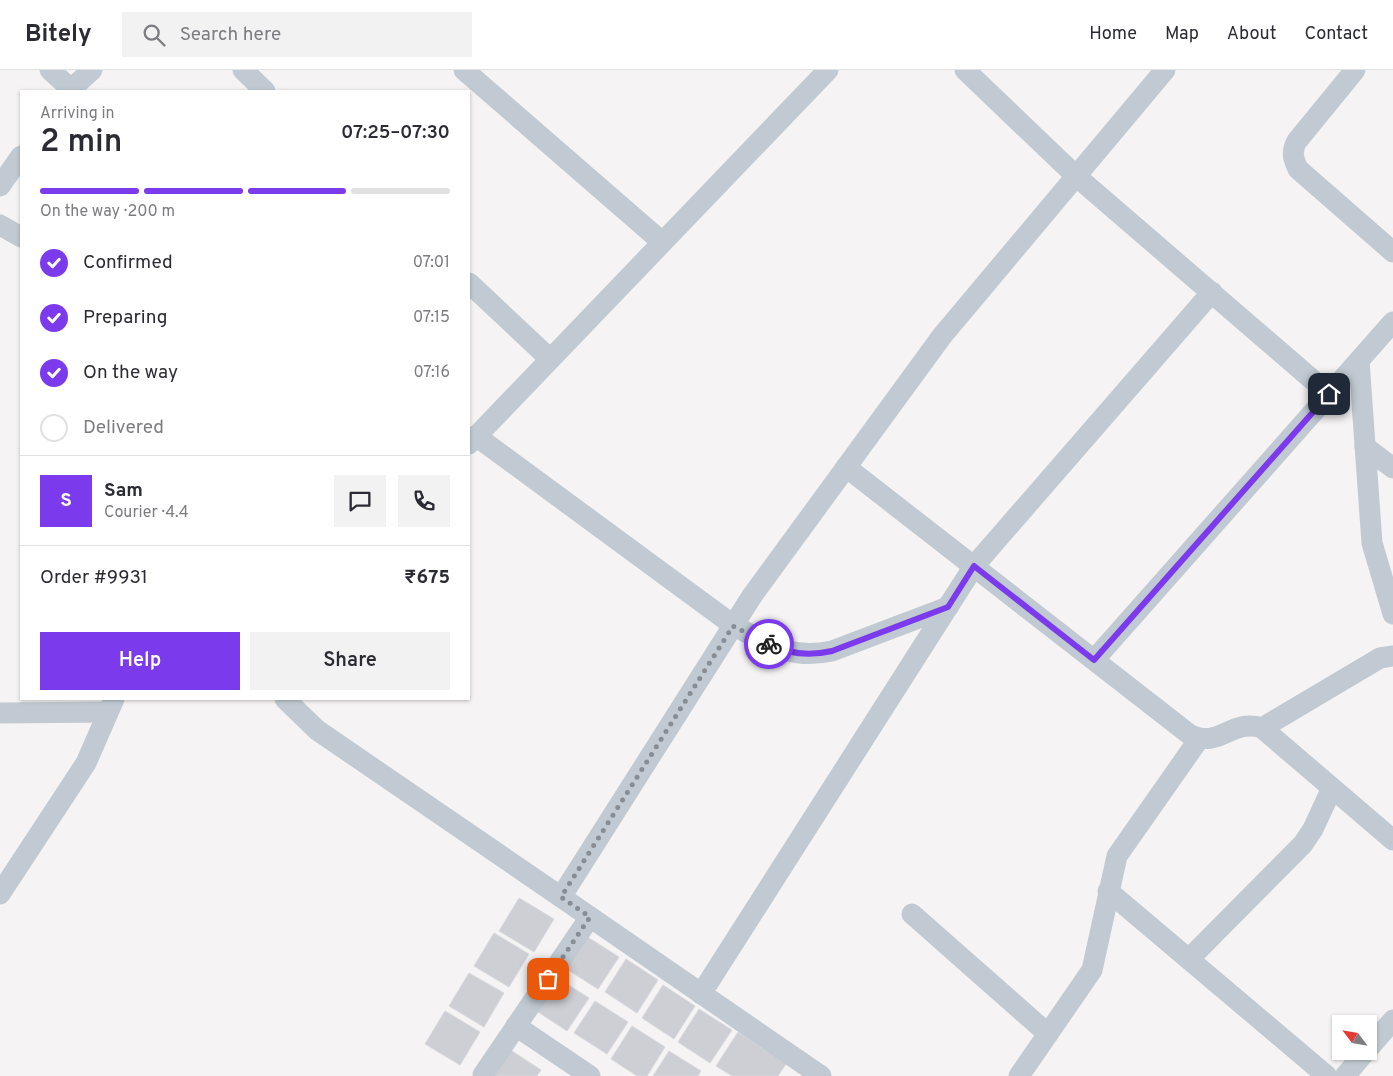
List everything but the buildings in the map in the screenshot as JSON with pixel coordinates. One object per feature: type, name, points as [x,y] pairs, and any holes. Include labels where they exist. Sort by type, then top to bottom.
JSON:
[{"type":"street","points":[[50,70],[70,90],[92,70]]},
{"type":"street","points":[[243,70],[264,90]]},
{"type":"street","points":[[464,70],[662,242]]},
{"type":"street","points":[[828,70],[472,440],[733,626],[773,646],[793,653],[812,655],[832,651],[948,607]]},
{"type":"street","points":[[964,70],[1076,176],[1329,394]]},
{"type":"street","points":[[561,897],[752,596],[846,467],[942,336],[1166,70]]},
{"type":"street","points":[[1355,70],[1297,141],[1293,149],[1293,158],[1298,169],[1393,252]]},
{"type":"street","points":[[0,186],[20,157]]},
{"type":"street","points":[[0,225],[20,236]]},
{"type":"street","points":[[470,284],[550,359]]},
{"type":"street","points":[[701,994],[974,566],[1212,292]]},
{"type":"street","points":[[1094,660],[1393,322]]},
{"type":"street","points":[[1359,361],[1372,543],[1393,614]]},
{"type":"street","points":[[1365,447],[1393,468]]},
{"type":"street","points":[[846,467],[1189,734],[1199,739],[1209,740],[1244,725],[1262,728],[1393,840]]},
{"type":"street","points":[[1262,728],[1380,658],[1393,656]]},
{"type":"street","points":[[286,700],[317,730],[701,994],[811,1073]]},
{"type":"street","points":[[0,713],[111,705],[86,762],[0,894]]},
{"type":"street","points":[[1019,1076],[1092,970],[1117,856],[1199,739]]},
{"type":"street","points":[[1189,959],[1303,844],[1313,829],[1332,788]]},
{"type":"street","points":[[1108,891],[1327,1076]]},
{"type":"street","points":[[912,914],[1048,1034]]},
{"type":"street","points":[[483,1075],[590,917]]},
{"type":"street","points":[[1378,1038],[1393,1020]]},
{"type":"street","points":[[516,1026],[590,1076]]},
{"type":"street","points":[[1345,1076],[1358,1060]]},
{"type":"way so far","points":[[548,979],[590,917],[561,897],[733,626],[769,644]]},
{"type":"route","points":[[769,644],[793,653],[812,655],[832,651],[948,607],[974,566],[1094,660],[1329,394]]}]
